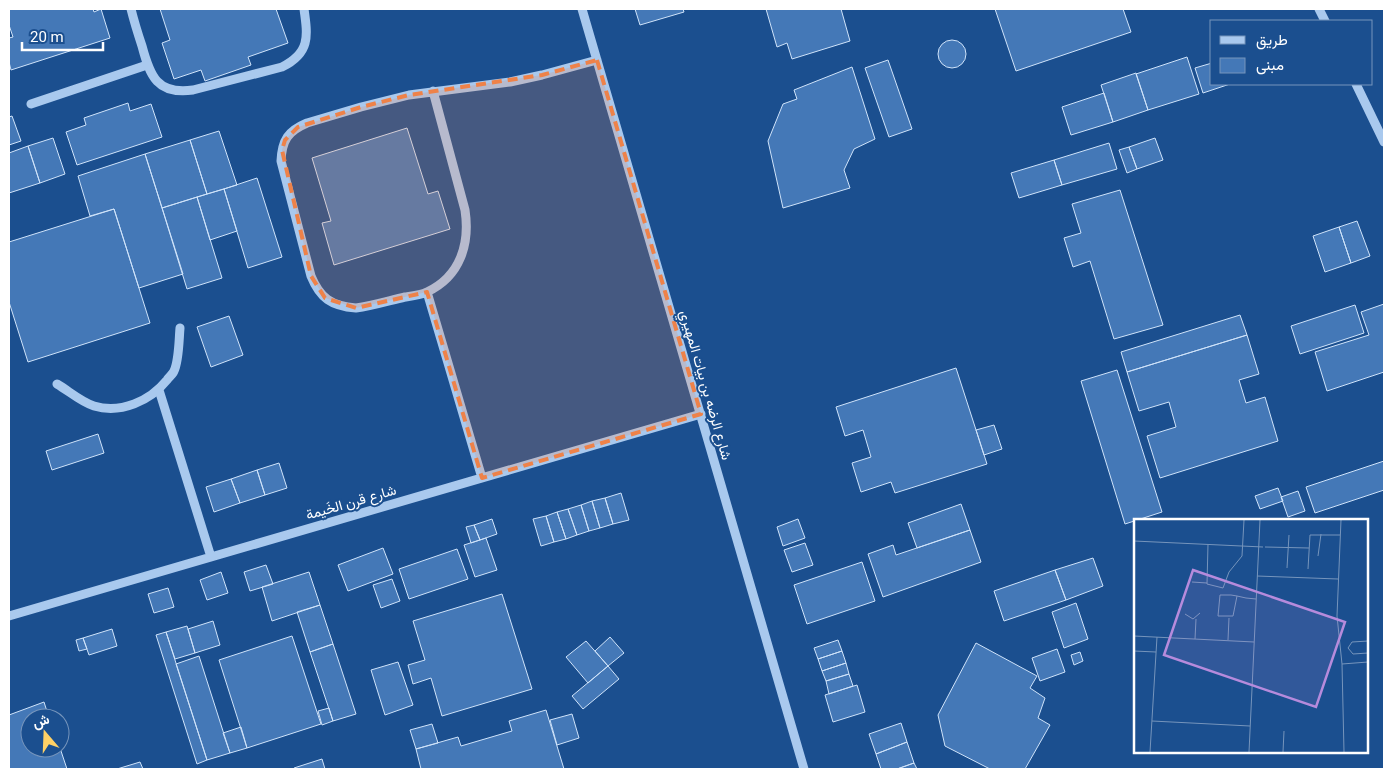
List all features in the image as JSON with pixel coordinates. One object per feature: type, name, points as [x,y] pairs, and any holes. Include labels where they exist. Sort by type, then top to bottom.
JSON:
[{"type":"street","points":[[131,9],[152,76],[160,84],[181,92],[282,67],[292,62],[300,54],[305,44],[307,33],[304,9]]},
{"type":"street","name":"شارع الرضه بن بيات المهيري","points":[[582,9],[804,769]]},
{"type":"street","points":[[433,91],[467,223],[464,250],[458,263],[444,280],[427,292],[356,308],[344,308],[334,304],[316,288],[311,276],[281,161],[285,140],[290,133],[307,123],[385,100],[433,91],[510,82],[597,60]]},
{"type":"street","points":[[31,104],[147,65]]},
{"type":"street","points":[[1356,85],[1384,142]]},
{"type":"street","points":[[427,292],[482,478]]},
{"type":"street","points":[[57,384],[95,406],[120,408],[140,402],[158,390],[174,371],[180,328]]},
{"type":"street","points":[[158,390],[211,557]]},
{"type":"street","name":"شارع قرن الخَيمة","points":[[9,616],[700,414]]},
{"type":"highlighted area","points":[[597,60],[701,414],[482,478],[427,292],[356,308],[325,298],[311,276],[282,150],[285,140],[298,127],[361,107],[409,95],[542,75]]},
{"type":"building","points":[[9,9],[93,9],[94,12],[101,9],[110,38],[11,70],[9,38],[13,37],[9,25]]},
{"type":"building","points":[[160,9],[276,9],[288,43],[248,57],[251,65],[205,81],[201,70],[174,79],[162,43],[170,40]]},
{"type":"building","points":[[635,9],[683,9],[684,12],[640,25]]},
{"type":"building","points":[[766,9],[841,9],[850,41],[792,59],[787,43],[777,47]]},
{"type":"building","points":[[995,9],[1123,9],[1131,32],[1016,71]]},
{"type":"building","points":[[952,40],[962,44],[966,54],[962,64],[952,68],[942,64],[938,54],[942,44]]},
{"type":"building","points":[[1187,57],[1199,94],[1148,110],[1136,74]]},
{"type":"building","points":[[888,60],[912,129],[889,137],[865,68]]},
{"type":"building","points":[[1210,64],[1210,85],[1227,85],[1203,93],[1195,68]]},
{"type":"building","points":[[852,67],[875,139],[854,149],[844,170],[850,188],[783,208],[768,141],[783,104],[797,99],[794,90]]},
{"type":"building","points":[[1136,73],[1148,110],[1113,122],[1101,85]]},
{"type":"building","points":[[1104,93],[1113,122],[1071,135],[1062,107]]},
{"type":"building","points":[[128,103],[130,111],[151,104],[162,137],[77,165],[66,132],[86,125],[84,118]]},
{"type":"building","points":[[12,116],[21,141],[9,145],[9,117]]},
{"type":"building","points":[[407,128],[428,194],[438,191],[450,229],[334,265],[322,223],[331,221],[312,158]]},
{"type":"building","points":[[219,131],[237,185],[207,194],[190,140]]},
{"type":"building","points":[[53,138],[65,174],[40,183],[28,146]]},
{"type":"building","points":[[1155,138],[1163,160],[1137,169],[1129,147]]},
{"type":"building","points":[[190,140],[207,194],[162,208],[145,154]]},
{"type":"building","points":[[1109,143],[1117,169],[1062,185],[1054,160]]},
{"type":"building","points":[[28,146],[40,183],[9,193],[9,153]]},
{"type":"building","points":[[1129,147],[1137,169],[1127,173],[1119,150]]},
{"type":"building","points":[[145,154],[183,274],[139,288],[114,209],[90,216],[78,176]]},
{"type":"building","points":[[1054,160],[1062,185],[1019,198],[1011,173]]},
{"type":"building","points":[[257,178],[282,257],[248,268],[224,189]]},
{"type":"building","points":[[224,189],[237,231],[210,240],[197,197]]},
{"type":"building","points":[[1120,190],[1163,325],[1114,339],[1090,261],[1073,267],[1064,238],[1081,233],[1072,204]]},
{"type":"building","points":[[197,197],[222,278],[187,289],[162,208]]},
{"type":"building","points":[[114,209],[150,323],[28,362],[9,302],[9,242]]},
{"type":"building","points":[[1357,221],[1370,256],[1351,263],[1339,227]]},
{"type":"building","points":[[1339,227],[1351,263],[1325,272],[1313,236]]},
{"type":"building","points":[[1384,304],[1384,372],[1327,391],[1315,352],[1369,335],[1361,312]]},
{"type":"building","points":[[1355,305],[1364,333],[1300,354],[1291,326]]},
{"type":"building","points":[[1240,315],[1247,335],[1127,372],[1121,352]]},
{"type":"building","points":[[229,316],[243,355],[211,367],[197,327]]},
{"type":"building","points":[[1247,335],[1259,374],[1239,380],[1246,403],[1265,397],[1278,441],[1160,478],[1147,436],[1176,427],[1169,402],[1139,411],[1127,372]]},
{"type":"building","points":[[956,368],[987,464],[895,493],[891,482],[861,492],[852,463],[871,457],[863,430],[845,436],[836,407]]},
{"type":"building","points":[[1117,370],[1162,512],[1140,519],[1134,519],[1134,521],[1125,524],[1081,381]]},
{"type":"building","points":[[994,425],[1002,449],[984,455],[976,430]]},
{"type":"building","points":[[98,434],[104,453],[52,470],[46,451]]},
{"type":"building","points":[[1384,461],[1384,490],[1315,513],[1306,487]]},
{"type":"building","points":[[279,463],[287,488],[265,495],[257,470]]},
{"type":"building","points":[[257,470],[265,495],[240,503],[231,479]]},
{"type":"building","points":[[231,479],[240,503],[214,512],[206,487]]},
{"type":"building","points":[[1278,488],[1283,501],[1260,509],[1255,496]]},
{"type":"building","points":[[1298,491],[1305,511],[1288,517],[1281,497]]},
{"type":"building","points":[[621,493],[629,520],[613,524],[605,498]]},
{"type":"building","points":[[605,498],[613,524],[600,528],[592,501]]},
{"type":"building","points":[[592,501],[600,528],[589,531],[581,505]]},
{"type":"building","points":[[961,504],[970,530],[917,548],[908,523]]},
{"type":"building","points":[[581,505],[589,531],[577,535],[568,509]]},
{"type":"building","points":[[568,509],[577,535],[566,539],[557,512]]},
{"type":"building","points":[[557,512],[566,539],[554,542],[546,516]]},
{"type":"building","points":[[546,516],[554,542],[541,546],[533,519]]},
{"type":"building","points":[[492,519],[497,534],[480,540],[474,525]]},
{"type":"building","points":[[798,519],[805,538],[783,546],[777,527]]},
{"type":"building","points":[[474,525],[480,540],[471,543],[466,527]]},
{"type":"building","points":[[970,530],[981,562],[883,597],[868,554],[893,545],[896,555]]},
{"type":"building","points":[[486,538],[497,570],[475,577],[464,545]]},
{"type":"building","points":[[805,543],[813,565],[792,572],[784,550]]},
{"type":"building","points":[[383,548],[393,574],[348,591],[338,565]]},
{"type":"building","points":[[457,549],[468,579],[409,599],[399,569]]},
{"type":"building","points":[[1093,558],[1103,586],[1066,600],[1055,570]]},
{"type":"building","points":[[862,562],[875,601],[807,624],[794,585]]},
{"type":"building","points":[[266,565],[273,584],[250,591],[244,572]]},
{"type":"building","points":[[1055,570],[1066,600],[1004,621],[994,591]]},
{"type":"building","points":[[221,572],[228,593],[207,600],[200,580]]},
{"type":"building","points":[[309,572],[320,605],[272,621],[262,587]]},
{"type":"building","points":[[392,579],[400,601],[381,608],[373,585]]},
{"type":"building","points":[[168,588],[174,607],[154,613],[148,594]]},
{"type":"building","points":[[502,594],[532,689],[442,716],[431,678],[413,684],[408,665],[425,660],[413,621]]},
{"type":"building","points":[[1076,603],[1088,639],[1064,648],[1052,612]]},
{"type":"building","points":[[320,605],[333,644],[310,652],[297,612]]},
{"type":"building","points":[[213,621],[220,645],[195,653],[188,629]]},
{"type":"building","points":[[187,626],[195,653],[175,659],[166,632]]},
{"type":"building","points":[[112,629],[117,646],[89,655],[83,638]]},
{"type":"building","points":[[166,632],[207,760],[197,764],[156,635]]},
{"type":"building","points":[[292,636],[321,724],[247,748],[219,660]]},
{"type":"building","points":[[610,637],[624,653],[608,666],[595,651]]},
{"type":"building","points":[[83,638],[87,649],[79,651],[76,640]]},
{"type":"building","points":[[838,640],[842,651],[818,659],[814,648]]},
{"type":"building","points":[[586,641],[608,666],[588,683],[566,657]]},
{"type":"building","points":[[976,643],[1037,676],[1030,688],[1045,698],[1038,718],[1050,725],[1025,769],[990,769],[945,746],[938,715]]},
{"type":"building","points":[[333,644],[356,714],[333,721],[310,652]]},
{"type":"building","points":[[1057,649],[1065,672],[1040,681],[1032,658]]},
{"type":"building","points":[[842,651],[846,663],[822,671],[818,659]]},
{"type":"building","points":[[1080,652],[1083,661],[1074,665],[1071,655]]},
{"type":"building","points":[[199,656],[230,753],[207,760],[176,664]]},
{"type":"building","points":[[398,662],[413,705],[385,715],[371,670]]},
{"type":"building","points":[[846,663],[849,674],[826,681],[822,671]]},
{"type":"building","points":[[608,666],[619,679],[583,709],[572,696]]},
{"type":"building","points":[[849,674],[853,686],[829,694],[826,681]]},
{"type":"building","points":[[857,685],[865,712],[833,722],[825,695]]},
{"type":"building","points":[[44,702],[46,708],[28,708]]},
{"type":"building","points":[[329,708],[333,721],[322,725],[318,711]]},
{"type":"building","points":[[546,710],[564,769],[421,769],[416,749],[458,737],[461,746],[512,731],[509,721]]},
{"type":"building","points":[[20,711],[20,758],[63,758],[67,769],[9,769],[9,715]]},
{"type":"building","points":[[572,714],[579,738],[557,745],[550,720]]},
{"type":"building","points":[[901,723],[907,742],[876,754],[869,734]]},
{"type":"building","points":[[432,724],[438,743],[416,749],[410,730]]},
{"type":"building","points":[[241,727],[247,748],[230,753],[223,733]]},
{"type":"building","points":[[907,742],[914,763],[897,769],[881,769],[876,754]]},
{"type":"building","points":[[322,759],[325,769],[294,768]]},
{"type":"building","points":[[140,762],[143,769],[117,769]]},
{"type":"building","points":[[914,763],[917,769],[897,769]]}]
